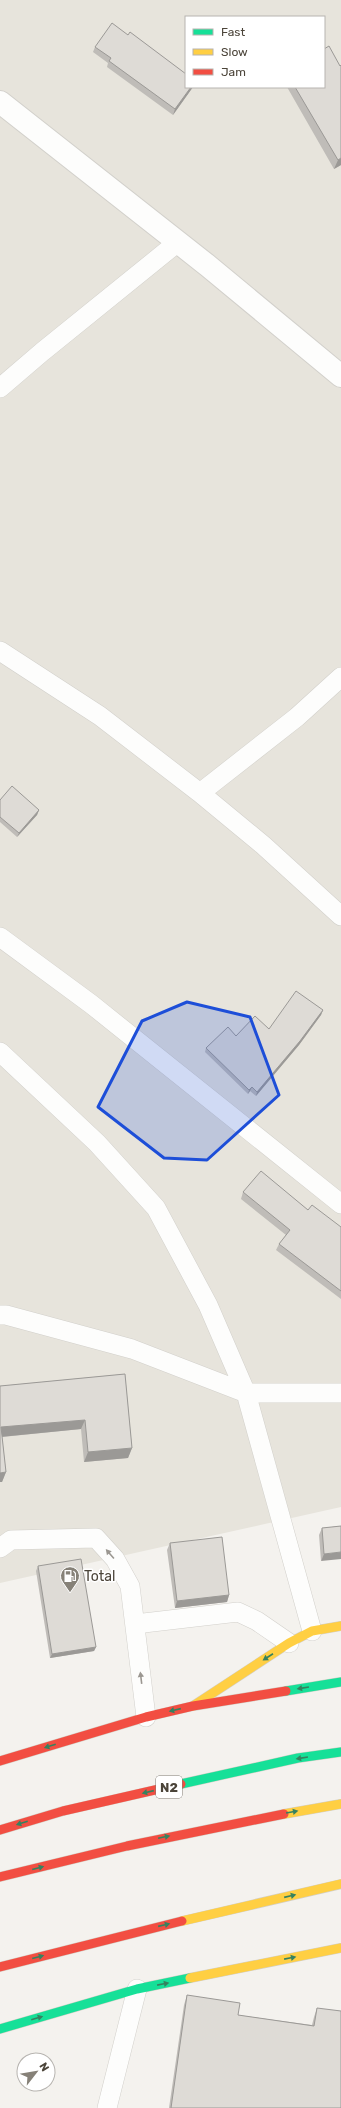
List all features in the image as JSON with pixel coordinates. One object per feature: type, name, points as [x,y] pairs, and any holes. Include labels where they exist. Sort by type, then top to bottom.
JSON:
[{"type":"main road","points":[[193,1706],[289,1644],[312,1631],[341,1626]]},
{"type":"main road","points":[[0,1761],[146,1717],[193,1706],[341,1682]]},
{"type":"main road","name":"N2","points":[[0,1830],[63,1811],[298,1758],[341,1752]]},
{"type":"main road","points":[[0,1878],[102,1851],[202,1829],[341,1804]]},
{"type":"main road","points":[[0,1967],[131,1933],[341,1884]]},
{"type":"main road","points":[[0,2029],[137,1989],[341,1948]]},
{"type":"street","points":[[0,102],[178,242],[341,376]]},
{"type":"lane","points":[[0,388],[178,242]]},
{"type":"lane","points":[[0,651],[100,716],[200,793],[264,845],[341,916]]},
{"type":"lane","points":[[200,793],[297,717],[341,677]]},
{"type":"lane","points":[[0,937],[91,1004],[341,1204]]},
{"type":"lane","points":[[0,1052],[97,1142],[156,1208],[208,1305],[246,1393],[312,1631]]},
{"type":"lane","points":[[0,1315],[6,1315],[132,1349],[246,1393],[341,1393]]},
{"type":"lane","points":[[0,1548],[11,1540],[96,1538],[114,1559],[130,1586],[146,1717]]},
{"type":"lane","points":[[135,1624],[238,1612],[257,1621],[289,1644]]},
{"type":"lane","points":[[107,2108],[137,1989]]},
{"type":"highlighted area","points":[[187,1002],[250,1017],[279,1095],[207,1160],[164,1158],[98,1107],[142,1021]]},
{"type":"shaded area","points":[[0,0],[341,0],[341,1507],[0,1583]]},
{"type":"building","points":[[112,23],[128,35],[130,32],[185,73],[185,88],[190,88],[175,109],[109,61],[111,58],[95,47]]},
{"type":"building","points":[[329,46],[340,66],[341,65],[341,158],[338,160],[296,88],[325,88],[325,48]]},
{"type":"building","points":[[12,786],[39,810],[19,833],[0,817],[0,800]]},
{"type":"building","points":[[296,991],[323,1010],[300,1041],[257,1092],[252,1087],[249,1090],[206,1048],[228,1027],[236,1036],[255,1016],[269,1029]]},
{"type":"building","points":[[261,1171],[308,1210],[312,1205],[341,1227],[341,1291],[279,1244],[290,1230],[243,1192]]},
{"type":"building","points":[[125,1374],[132,1448],[88,1452],[85,1420],[1,1427],[6,1472],[0,1473],[0,1386]]},
{"type":"building","points":[[341,1526],[341,1552],[324,1554],[322,1528]]},
{"type":"building","points":[[222,1537],[229,1595],[177,1601],[170,1543]]},
{"type":"building","points":[[81,1559],[96,1647],[52,1654],[38,1566]]},
{"type":"building","points":[[187,1995],[240,2003],[238,2015],[314,2026],[317,2008],[341,2011],[341,2108],[171,2108]]},
{"type":"traffic: fast","points":[[286,1691],[341,1682]]},
{"type":"traffic: fast","points":[[181,1784],[298,1758],[341,1752]]},
{"type":"traffic: fast","points":[[0,2029],[137,1989],[190,1978]]},
{"type":"traffic: slow","points":[[193,1706],[289,1643],[312,1631],[341,1626]]},
{"type":"traffic: slow","points":[[284,1814],[341,1804]]},
{"type":"traffic: slow","points":[[182,1921],[341,1884]]},
{"type":"traffic: slow","points":[[190,1978],[341,1948]]},
{"type":"traffic: jam","points":[[0,1761],[146,1717],[193,1706],[286,1691]]},
{"type":"traffic: jam","points":[[0,1830],[63,1811],[181,1784]]},
{"type":"traffic: jam","points":[[0,1877],[127,1846],[284,1814]]},
{"type":"traffic: jam","points":[[0,1967],[182,1921]]},
{"type":"place","name":"Total","points":[[70,1593]]}]
